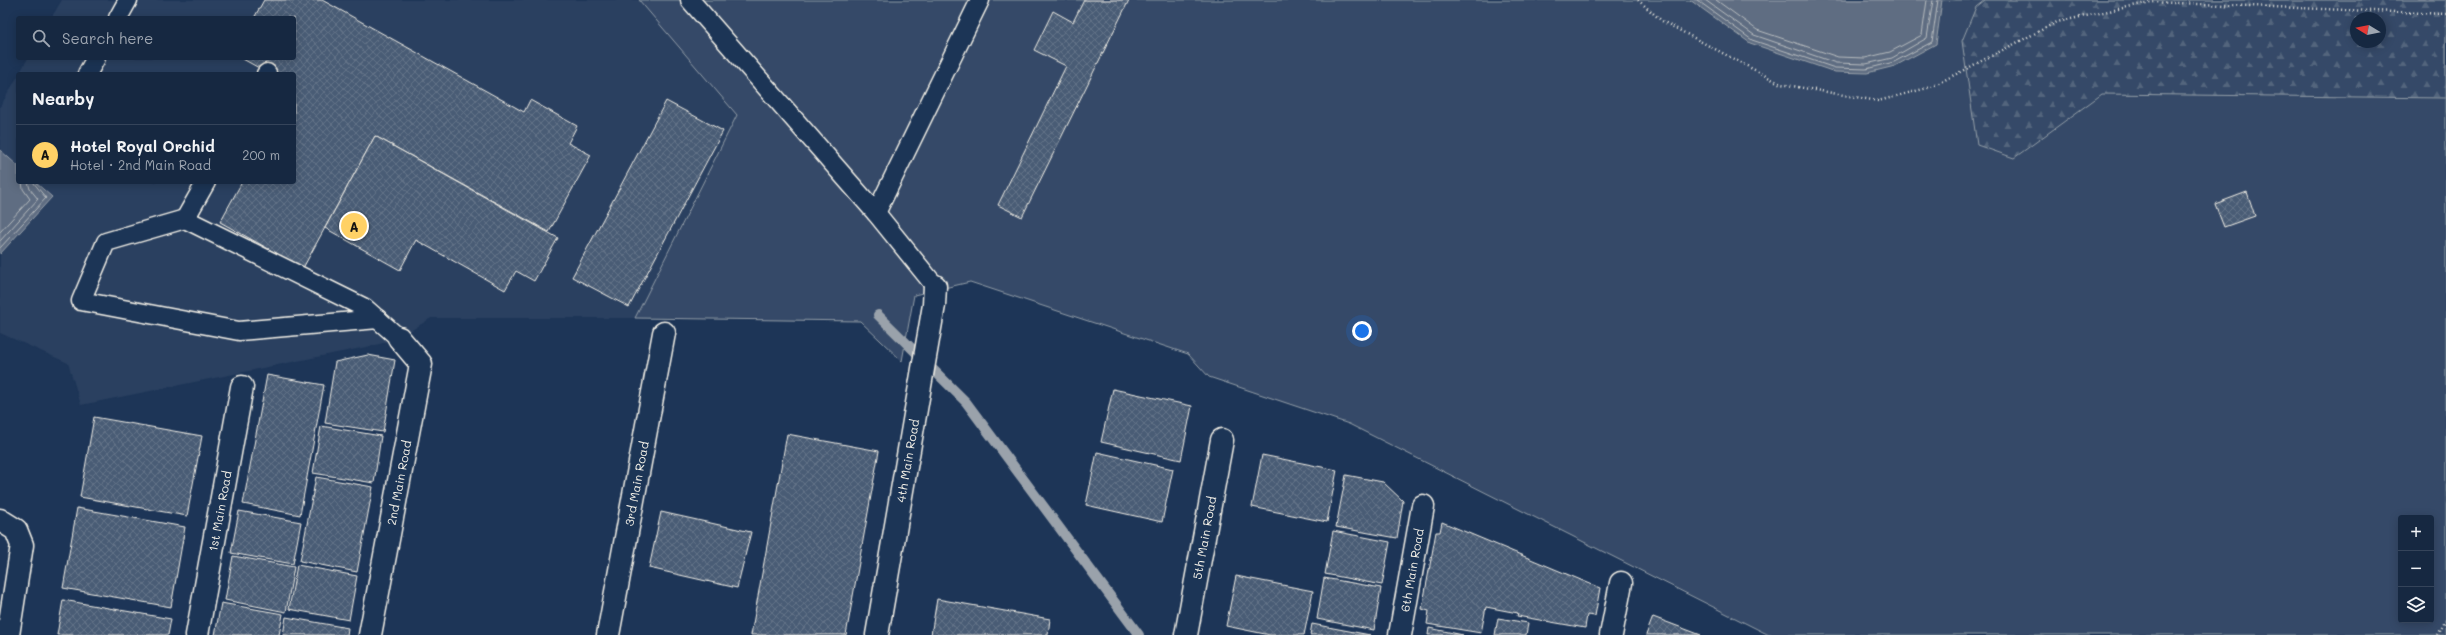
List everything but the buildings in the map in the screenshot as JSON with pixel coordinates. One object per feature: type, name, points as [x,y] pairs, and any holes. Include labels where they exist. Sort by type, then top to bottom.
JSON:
[{"type":"street","name":"4th Main Road","points":[[877,635],[934,305],[935,286]]},
{"type":"street","name":"3rd Main Road","points":[[608,635],[664,333]]},
{"type":"street","name":"2nd Main Road","points":[[370,635],[421,364],[399,338]]},
{"type":"street","name":"1st Main Road","points":[[197,635],[242,387]]},
{"type":"street","name":"5th Main Road","points":[[1186,635],[1222,440]]},
{"type":"street","name":"6th Main Road","points":[[1400,635],[1424,506]]},
{"type":"street","points":[[0,520],[16,530],[22,545],[8,635]]},
{"type":"street","points":[[1611,635],[1621,583]]},
{"type":"lane","points":[[119,16],[128,0]]},
{"type":"lane","points":[[690,0],[876,212],[935,286]]},
{"type":"lane","points":[[876,212],[980,0]]},
{"type":"lane","points":[[88,72],[95,60]]},
{"type":"lane","points":[[185,219],[205,184]]},
{"type":"lane","points":[[378,319],[239,331],[81,301],[106,242],[185,219],[365,308],[378,319],[399,338]]},
{"type":"path","points":[[1638,0],[1662,21],[1781,84],[1878,101],[1931,87],[2057,22],[2151,2],[2446,14]]},
{"type":"path","points":[[2438,635],[2446,620]]},
{"type":"shaded area","points":[[62,0],[639,0],[737,115],[635,318],[431,318],[399,338],[376,345],[81,405],[68,363],[0,333],[0,254],[52,197],[37,184],[296,184],[296,72],[20,72],[27,60],[296,60],[296,16],[52,16]]},
{"type":"shaded area","points":[[16,79],[16,164],[0,150],[0,107]]},
{"type":"green space","points":[[639,0],[2446,0],[2446,635],[1769,635],[1349,424],[1209,377],[1188,354],[970,282],[914,295],[902,361],[860,321],[635,318],[737,115]]},
{"type":"green space","points":[[1985,0],[2446,0],[2446,98],[2102,94],[2014,158],[1977,145],[1962,41],[1976,7]]},
{"type":"water","points":[[1690,0],[1942,0],[1936,44],[1895,66],[1867,73],[1835,72],[1750,43]]},
{"type":"water","points":[[0,150],[16,164],[16,184],[37,184],[52,197],[0,254]]},
{"type":"waterway","points":[[878,315],[966,402],[1139,635]]},
{"type":"place","name":"Hotel Royal Orchid","points":[[354,226]]}]
